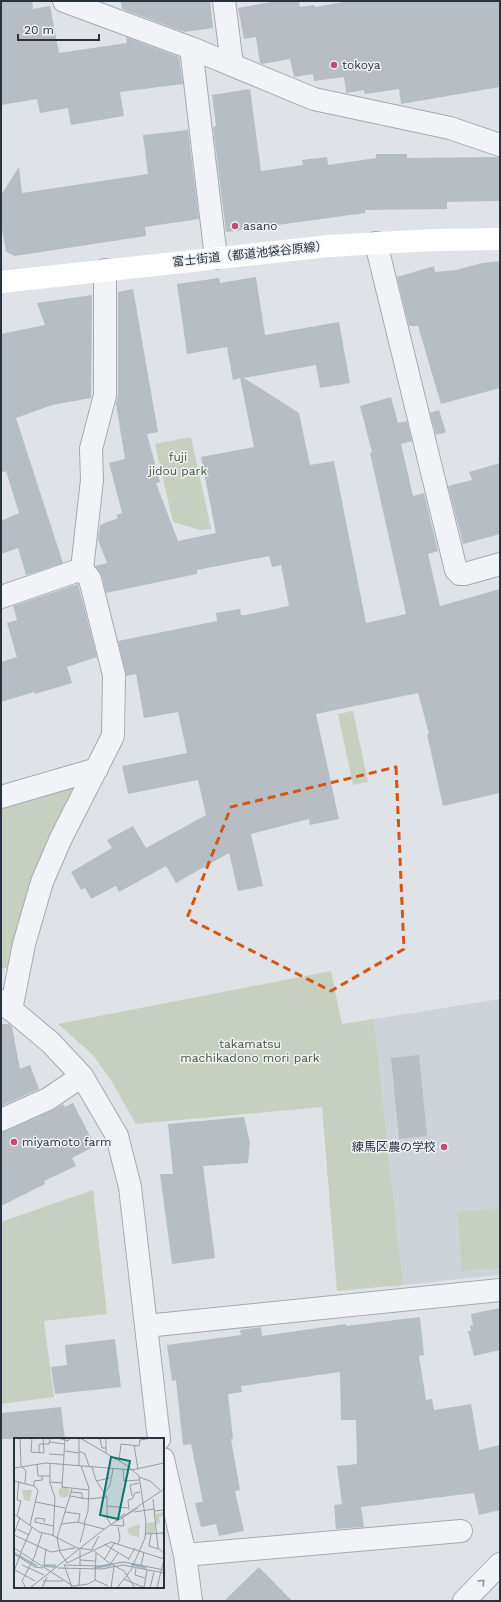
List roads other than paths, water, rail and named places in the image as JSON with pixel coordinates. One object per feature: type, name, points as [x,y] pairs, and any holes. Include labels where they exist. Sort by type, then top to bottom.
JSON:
[{"type":"main road","name":"富士街道（都道池袋谷原線）","points":[[1,282],[329,246],[433,240],[500,239]]},
{"type":"street","points":[[64,1],[191,48],[314,99],[450,128],[500,145]]},
{"type":"street","points":[[224,1],[232,65]]},
{"type":"street","points":[[191,48],[216,258]]},
{"type":"street","points":[[376,243],[456,570],[460,574],[465,574],[500,564]]},
{"type":"street","points":[[105,270],[105,395],[91,448],[92,480],[82,570],[90,579],[114,674],[113,736],[61,838],[42,882],[6,1005],[50,1042],[82,1076],[117,1136],[130,1187],[159,1438]]},
{"type":"street","points":[[1,597],[82,570]]},
{"type":"street","points":[[1,797],[97,769]]},
{"type":"street","points":[[1,1120],[48,1099],[82,1076]]},
{"type":"street","points":[[146,1326],[500,1290]]},
{"type":"street","points":[[164,1463],[185,1555],[191,1601]]},
{"type":"street","points":[[185,1555],[461,1531]]},
{"type":"street","points":[[464,1601],[500,1564]]},
{"type":"place","name":"tokoya","points":[[334,65]]},
{"type":"place","name":"asano","points":[[235,226]]},
{"type":"place","name":"miyamoto farm","points":[[14,1142]]},
{"type":"place","name":"練馬区農の学校","points":[[444,1147]]},
{"type":"park label","name":"fuji jidou park","points":[[178,464]]},
{"type":"park label","name":"takamatsu machikadono mori park","points":[[250,1051]]}]
